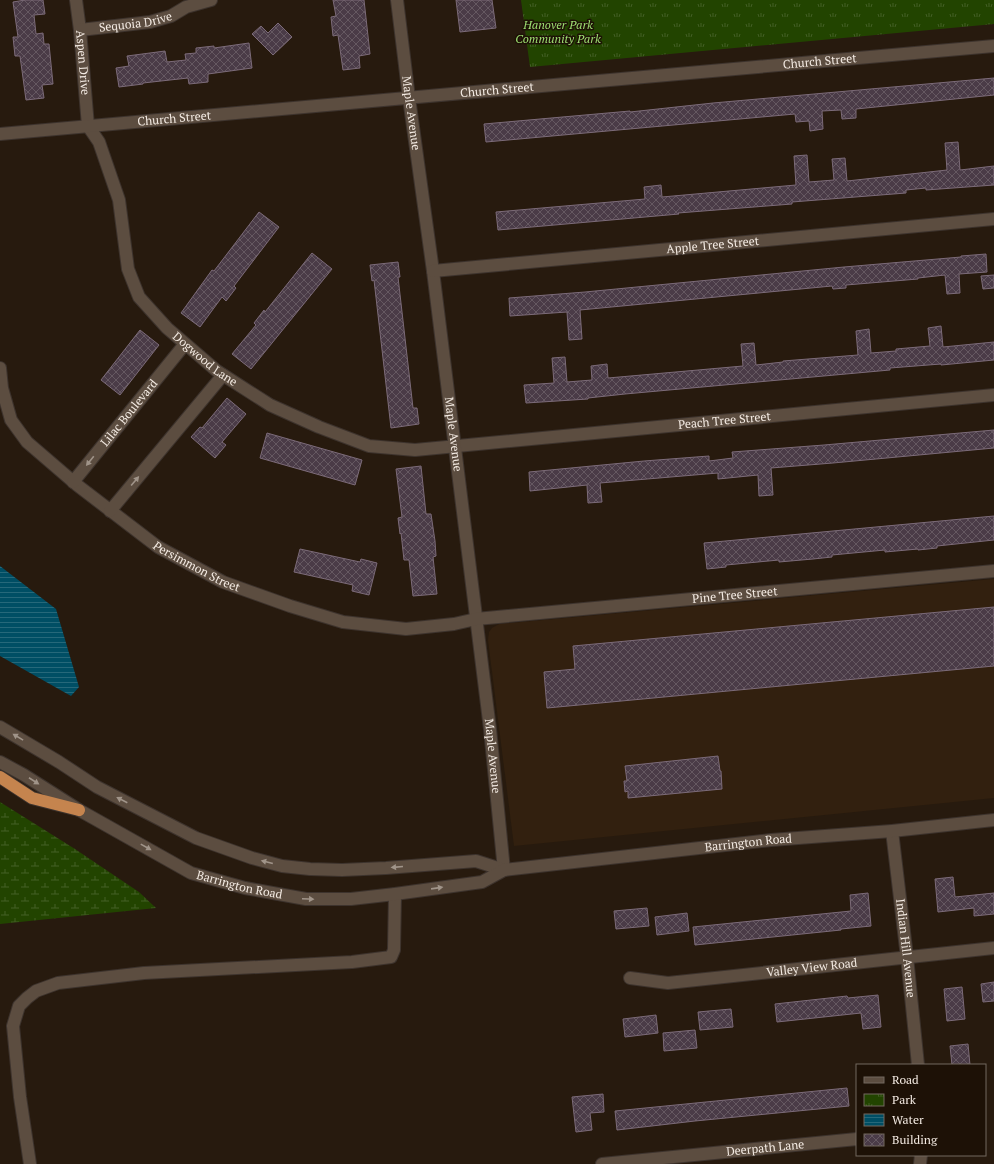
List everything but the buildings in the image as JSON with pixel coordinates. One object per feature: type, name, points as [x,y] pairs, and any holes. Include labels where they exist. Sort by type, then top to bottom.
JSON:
[{"type":"highway","points":[[0,777],[32,798],[79,810]]},
{"type":"street","name":"Aspen Drive","points":[[76,0],[88,126]]},
{"type":"street","name":"Sequoia Drive","points":[[80,30],[150,22],[171,16],[186,7],[211,0]]},
{"type":"street","name":"Maple Avenue","points":[[397,0],[433,270],[490,729],[504,870]]},
{"type":"street","name":"Church Street","points":[[0,134],[994,46]]},
{"type":"street","name":"Dogwood Lane","points":[[88,126],[99,142],[120,200],[128,268],[139,297],[167,328],[185,344],[223,376],[270,405],[319,427],[369,446],[415,450],[454,446]]},
{"type":"street","name":"Apple Tree Street","points":[[433,270],[994,219]]},
{"type":"street","name":"Lilac Boulevard","points":[[73,482],[185,344]]},
{"type":"street","name":"Persimmon Street","points":[[0,368],[2,388],[11,420],[27,442],[73,482],[158,547],[223,582],[297,608],[343,622],[406,629],[454,624],[476,619]]},
{"type":"street","points":[[110,511],[223,376]]},
{"type":"street","name":"Peach Tree Street","points":[[454,446],[994,396]]},
{"type":"street","name":"Pine Tree Street","points":[[476,619],[994,571]]},
{"type":"street","name":"Barrington Road","points":[[0,726],[97,787],[196,838],[252,858],[282,866],[310,869],[342,870],[386,868],[476,861],[504,870]]},
{"type":"street","name":"Barrington Road","points":[[0,762],[24,775],[79,810],[190,872],[245,888],[306,899],[351,899],[482,882],[504,870],[771,840],[892,831],[994,820]]},
{"type":"street","name":"Indian Hill Avenue","points":[[892,831],[918,1064]]},
{"type":"street","points":[[30,1164],[20,1097],[13,1026],[19,1006],[36,991],[58,983],[152,973],[352,962],[391,957],[394,950],[394,894]]},
{"type":"street","name":"Valley View Road","points":[[630,978],[668,983],[994,948]]},
{"type":"street","name":"Deerpath Lane","points":[[602,1164],[660,1161],[856,1139]]},
{"type":"shaded area","points":[[994,579],[994,798],[514,846],[488,640],[489,632],[492,628],[499,624]]},
{"type":"green space","name":"Hanover Park Community Park","points":[[521,0],[994,0],[994,24],[530,67]]},
{"type":"green space","points":[[0,802],[75,849],[139,892],[156,908],[0,924]]},
{"type":"water","points":[[0,566],[56,609],[79,687],[71,696],[0,656]]}]
